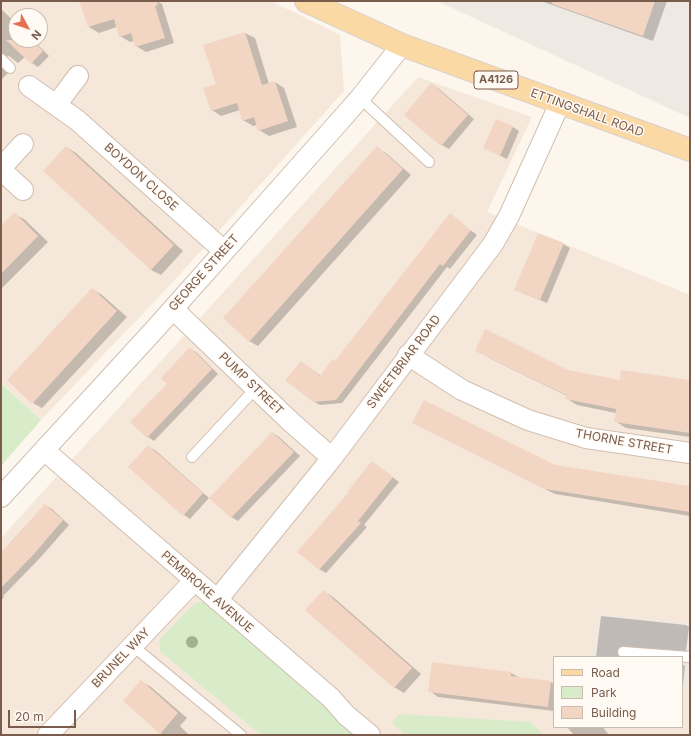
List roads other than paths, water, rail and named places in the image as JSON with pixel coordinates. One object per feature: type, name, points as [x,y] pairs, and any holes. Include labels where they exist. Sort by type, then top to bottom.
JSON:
[{"type":"main road","name":"ETTINGSHALL ROAD","points":[[306,1],[402,44],[690,150]]},
{"type":"street","name":"GEORGE STREET","points":[[1,497],[173,309],[360,98],[402,44]]},
{"type":"street","points":[[56,106],[78,76]]},
{"type":"street","name":"BOYDON CLOSE","points":[[29,86],[77,120],[224,251]]},
{"type":"street","name":"SWEETBRIAR ROAD","points":[[216,600],[332,458],[493,244],[509,216],[560,103]]},
{"type":"street","points":[[23,144],[1,169],[23,190]]},
{"type":"street","name":"PUMP STREET","points":[[173,309],[332,458]]},
{"type":"street","name":"THORNE STREET","points":[[408,355],[462,390],[528,420],[586,438],[690,453]]},
{"type":"street","name":"PEMBROKE AVENUE","points":[[44,450],[331,698],[346,715],[370,735]]},
{"type":"street","name":"BRUNEL WAY","points":[[48,735],[194,581]]},
{"type":"lane","points":[[1,59],[10,68]]},
{"type":"lane","points":[[360,98],[429,162]]},
{"type":"lane","points":[[192,457],[256,388]]},
{"type":"lane","points":[[132,646],[241,735]]},
{"type":"lane","points":[[623,652],[676,656]]}]
